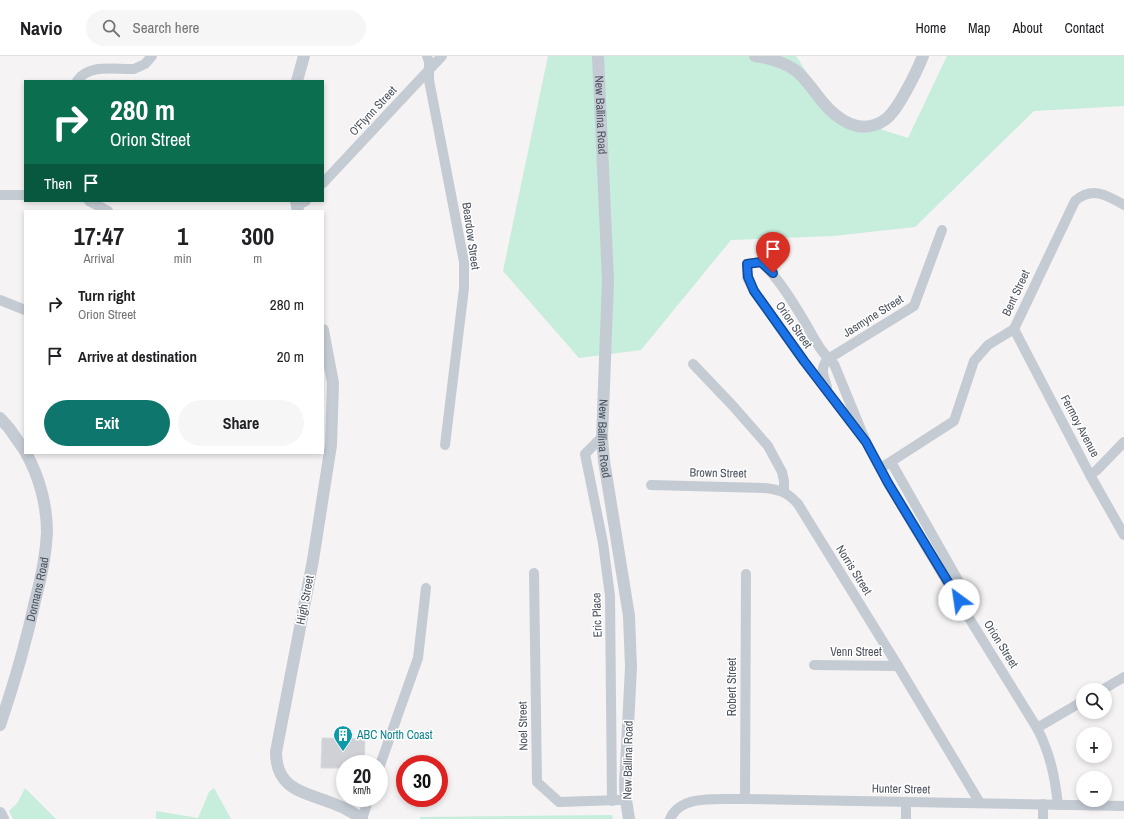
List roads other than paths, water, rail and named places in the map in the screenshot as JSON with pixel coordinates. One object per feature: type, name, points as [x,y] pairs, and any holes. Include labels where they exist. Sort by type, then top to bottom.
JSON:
[{"type":"street","points":[[78,80],[87,72],[95,70],[134,69],[140,67],[152,56]]},
{"type":"street","points":[[297,80],[304,56]]},
{"type":"street","name":"Beardow Street","points":[[427,56],[429,62],[429,80],[464,262],[464,288],[445,445]]},
{"type":"street","name":"O'Flynn Street","points":[[324,182],[442,56]]},
{"type":"street","name":"New Ballina Road","points":[[598,56],[608,280],[602,437],[604,461],[628,616],[631,667],[625,784],[629,819]]},
{"type":"street","points":[[755,56],[773,59],[794,69],[800,74],[829,109],[840,119],[848,124],[859,127],[868,127],[880,124],[888,118],[911,82],[923,56]]},
{"type":"street","name":"Bent Street","points":[[881,468],[954,421],[974,361],[988,345],[1014,329],[1075,202],[1086,194],[1097,192],[1124,205]]},
{"type":"street","points":[[0,195],[24,196]]},
{"type":"street","points":[[91,202],[106,210]]},
{"type":"street","name":"Jasmyne Street","points":[[828,359],[914,306],[942,230]]},
{"type":"street","name":"Orion Street","points":[[866,442],[834,364],[828,359],[773,273],[761,262],[747,264],[748,277],[754,291],[804,361],[866,442],[888,483],[1037,728],[1046,744],[1051,761],[1056,781],[1058,805]]},
{"type":"street","points":[[0,300],[24,310]]},
{"type":"street","name":"Fermoy Avenue","points":[[1014,329],[1090,475],[1124,535]]},
{"type":"street","name":"High Street","points":[[324,335],[333,382],[331,445],[313,560],[288,685],[276,759],[278,771],[290,786],[347,809],[362,819]]},
{"type":"street","points":[[828,359],[823,364],[823,372],[829,392]]},
{"type":"street","points":[[693,364],[768,446],[782,472],[784,491]]},
{"type":"street","name":"Donnans Road","points":[[0,418],[24,449]]},
{"type":"street","name":"Eric Place","points":[[602,437],[585,454],[603,543],[610,596],[612,801]]},
{"type":"street","points":[[1090,475],[1097,470],[1124,442]]},
{"type":"street","name":"Donnans Road","points":[[0,725],[24,649],[45,556],[47,531],[45,512],[34,466],[27,454]]},
{"type":"street","points":[[891,462],[963,589],[959,600]]},
{"type":"street","name":"Brown Street","points":[[651,485],[765,488],[784,491]]},
{"type":"street","name":"Norris Street","points":[[784,491],[798,504],[980,803]]},
{"type":"street","name":"Noel Street","points":[[534,573],[536,782],[559,802],[626,800]]},
{"type":"street","name":"Robert Street","points":[[745,799],[746,574]]},
{"type":"street","points":[[384,755],[418,658],[426,588]]},
{"type":"street","name":"Venn Street","points":[[814,665],[898,666]]},
{"type":"street","points":[[1112,684],[1124,677]]},
{"type":"street","points":[[1037,728],[1076,705]]},
{"type":"street","name":"Hunter Street","points":[[670,819],[678,807],[693,800],[745,799],[1124,806]]},
{"type":"street","points":[[906,802],[906,819]]},
{"type":"street","points":[[1043,804],[1043,819]]},
{"type":"street","points":[[362,819],[366,807]]},
{"type":"street","points":[[0,813],[3,819]]},
{"type":"place","name":"ABC North Coast","points":[[343,752]]}]
